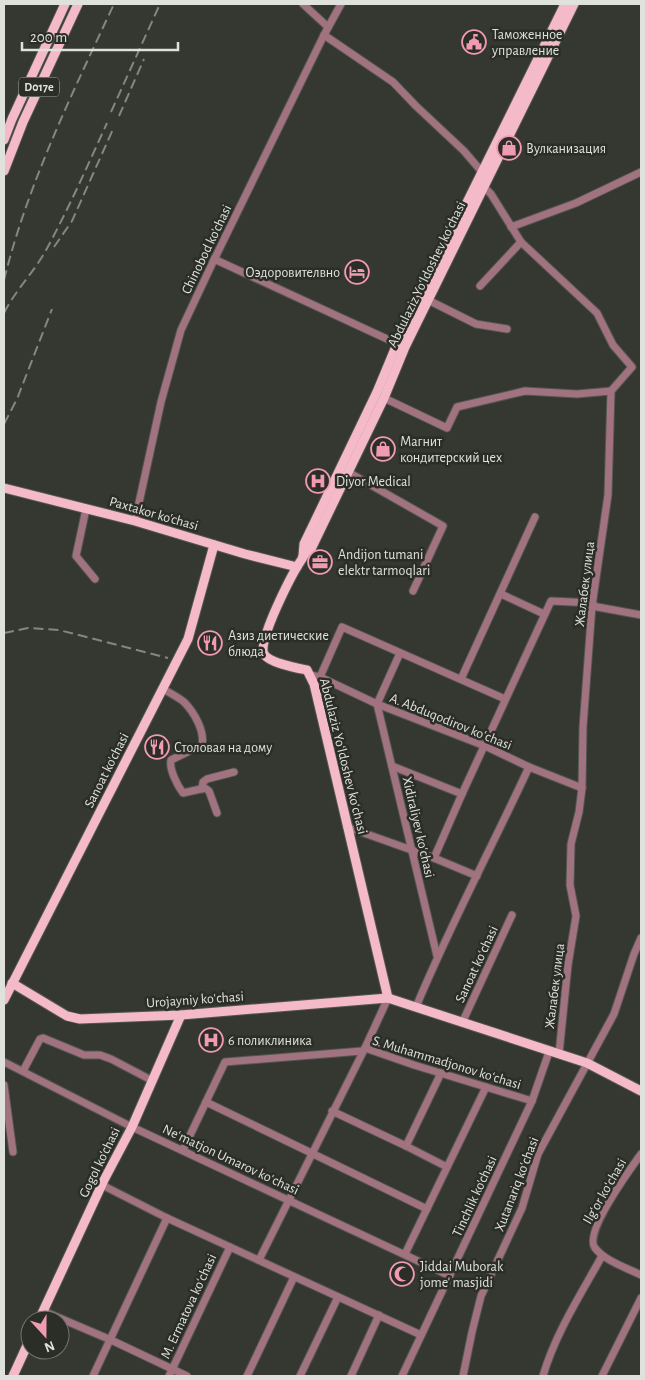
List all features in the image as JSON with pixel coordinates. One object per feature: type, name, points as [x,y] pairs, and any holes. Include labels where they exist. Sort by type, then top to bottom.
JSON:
[{"type":"main road","name":"D017e","points":[[4,140],[8,118],[37,65],[66,4]]},
{"type":"main road","name":"D017e","points":[[4,171],[23,122],[78,4]]},
{"type":"main road","name":"Abdulaziz Yoʻldoshev koʻchasi","points":[[486,174],[565,4]]},
{"type":"main road","name":"Abdulaziz Yoʻldoshev koʻchasi","points":[[388,998],[314,684],[306,670],[293,668],[268,658],[263,651],[263,644],[274,614],[297,567],[303,556],[312,547],[348,472],[351,457],[377,392],[480,184],[574,4]]},
{"type":"main road","points":[[37,65],[47,70]]},
{"type":"main road","name":"Abdulaziz Yoʻldoshev koʻchasi","points":[[303,556],[304,544],[384,398],[401,346],[428,300],[480,184]]},
{"type":"main road","name":"Paxtakor ko'chasi","points":[[4,488],[135,521],[214,545],[297,567]]},
{"type":"main road","name":"Sanoat ko'chasi","points":[[4,1000],[188,640],[214,545]]},
{"type":"main road","name":"Urоjayniy koʻchasi","points":[[12,983],[66,1016],[80,1019],[181,1015],[388,998]]},
{"type":"main road","points":[[388,998],[587,1063],[641,1091]]},
{"type":"main road","name":"Gogol ko'chasi","points":[[44,1310],[102,1185],[132,1127],[181,1015]]},
{"type":"main road","points":[[13,1376],[20,1360]]},
{"type":"street","points":[[303,4],[328,27]]},
{"type":"street","name":"Chinobod ko'chasi","points":[[135,521],[161,402],[180,334],[214,259],[341,4]]},
{"type":"street","points":[[324,35],[393,82],[486,174]]},
{"type":"street","points":[[511,227],[576,203],[641,172]]},
{"type":"street","points":[[480,184],[490,194],[521,242],[598,313],[614,344],[632,367]]},
{"type":"street","points":[[480,286],[521,242]]},
{"type":"street","points":[[214,259],[401,346]]},
{"type":"street","points":[[428,300],[476,324],[507,329]]},
{"type":"street","points":[[384,398],[447,428],[457,407],[525,391],[577,394],[611,391],[632,367],[641,366]]},
{"type":"street","name":"Жалабек улица","points":[[559,1054],[568,965],[576,916],[570,885],[571,844],[579,812],[582,788],[583,726],[593,604],[608,495],[611,391]]},
{"type":"street","points":[[348,472],[443,526],[413,591]]},
{"type":"street","points":[[86,509],[76,556],[95,579]]},
{"type":"street","points":[[461,679],[536,518]]},
{"type":"street","points":[[501,594],[544,614]]},
{"type":"street","points":[[434,858],[551,601],[593,604],[641,615]]},
{"type":"street","points":[[320,677],[342,627],[506,699]]},
{"type":"street","points":[[377,704],[400,653]]},
{"type":"street","name":"A. Abduqodirov koʻchasi","points":[[310,675],[320,677],[377,704],[484,746],[529,767],[582,788]]},
{"type":"street","points":[[163,689],[182,701],[191,710],[199,726],[203,743],[171,760],[170,766],[183,793],[202,789],[209,791],[217,813]]},
{"type":"street","name":"Xidiraliyev koʻchasi","points":[[377,704],[437,956]]},
{"type":"street","points":[[392,766],[462,794]]},
{"type":"street","points":[[416,1007],[437,956],[529,767]]},
{"type":"street","points":[[202,789],[203,782],[234,772]]},
{"type":"street","points":[[347,827],[434,858],[477,876]]},
{"type":"street","name":"Sanoat koʻchasi","points":[[462,1023],[512,915]]},
{"type":"street","name":"Xutanariq koʻchasi","points":[[463,1376],[481,1296],[518,1216],[538,1154],[614,1014],[641,938]]},
{"type":"street","points":[[183,1150],[225,1062],[363,1049],[388,998]]},
{"type":"street","points":[[23,1072],[40,1039],[43,1038],[84,1054],[100,1055],[111,1059],[152,1081]]},
{"type":"street","name":"S. Muhammadjonov koʻchasi","points":[[259,1260],[363,1049],[532,1101]]},
{"type":"street","name":"Tinchlik ko'chasi","points":[[402,1376],[532,1101],[549,1052]]},
{"type":"street","name":"Neʻmatjon Umarov koʻchasi","points":[[4,1062],[132,1127],[450,1276]]},
{"type":"street","points":[[406,1146],[440,1073]]},
{"type":"street","points":[[4,1085],[13,1152]]},
{"type":"street","points":[[405,1254],[486,1087]]},
{"type":"street","points":[[206,1102],[427,1209]]},
{"type":"street","points":[[332,1111],[447,1167]]},
{"type":"street","name":"Ilgʻor koʻchasi","points":[[602,1256],[593,1243],[596,1228],[611,1199],[641,1154]]},
{"type":"street","points":[[102,1185],[167,1218],[421,1335]]},
{"type":"street","points":[[92,1376],[167,1218]]},
{"type":"street","name":"M. Ermatova koʻchasi","points":[[171,1373],[230,1247]]},
{"type":"street","points":[[543,1376],[547,1362],[564,1325],[602,1256],[641,1275]]},
{"type":"street","points":[[247,1376],[294,1276]]},
{"type":"street","points":[[300,1376],[338,1297]]},
{"type":"street","points":[[602,1376],[641,1298]]},
{"type":"street","points":[[351,1376],[379,1316]]},
{"type":"street","points":[[70,1326],[110,1340],[171,1373],[187,1376]]},
{"type":"railway","points":[[4,280],[25,209],[38,174],[67,105],[114,4]]},
{"type":"railway","points":[[111,112],[160,4]]},
{"type":"railway","points":[[119,116],[144,59]]},
{"type":"railway","points":[[4,313],[45,252],[107,123]]},
{"type":"railway","points":[[54,247],[72,221],[114,127]]},
{"type":"railway","points":[[4,424],[17,399],[52,309]]},
{"type":"railway","points":[[4,633],[28,628],[59,630],[168,658]]},
{"type":"place","name":"Таможенное управление","points":[[474,42]]},
{"type":"place","name":"Вулканизация","points":[[509,148]]},
{"type":"place","name":"Оэдоровителвно","points":[[357,272]]},
{"type":"place","name":"Магнит кондитерский цех","points":[[383,449]]},
{"type":"place","name":"Diyor Medical","points":[[318,481]]},
{"type":"place","name":"Andijon tumani elektr tarmoqlari","points":[[320,562]]},
{"type":"place","name":"Азиз диетические блюда","points":[[210,643]]},
{"type":"place","name":"Столовая на дому","points":[[157,747]]},
{"type":"place","name":"6 поликлиника","points":[[211,1040]]},
{"type":"place","name":"Jiddai Muborak jome' masjidi","points":[[402,1274]]}]
